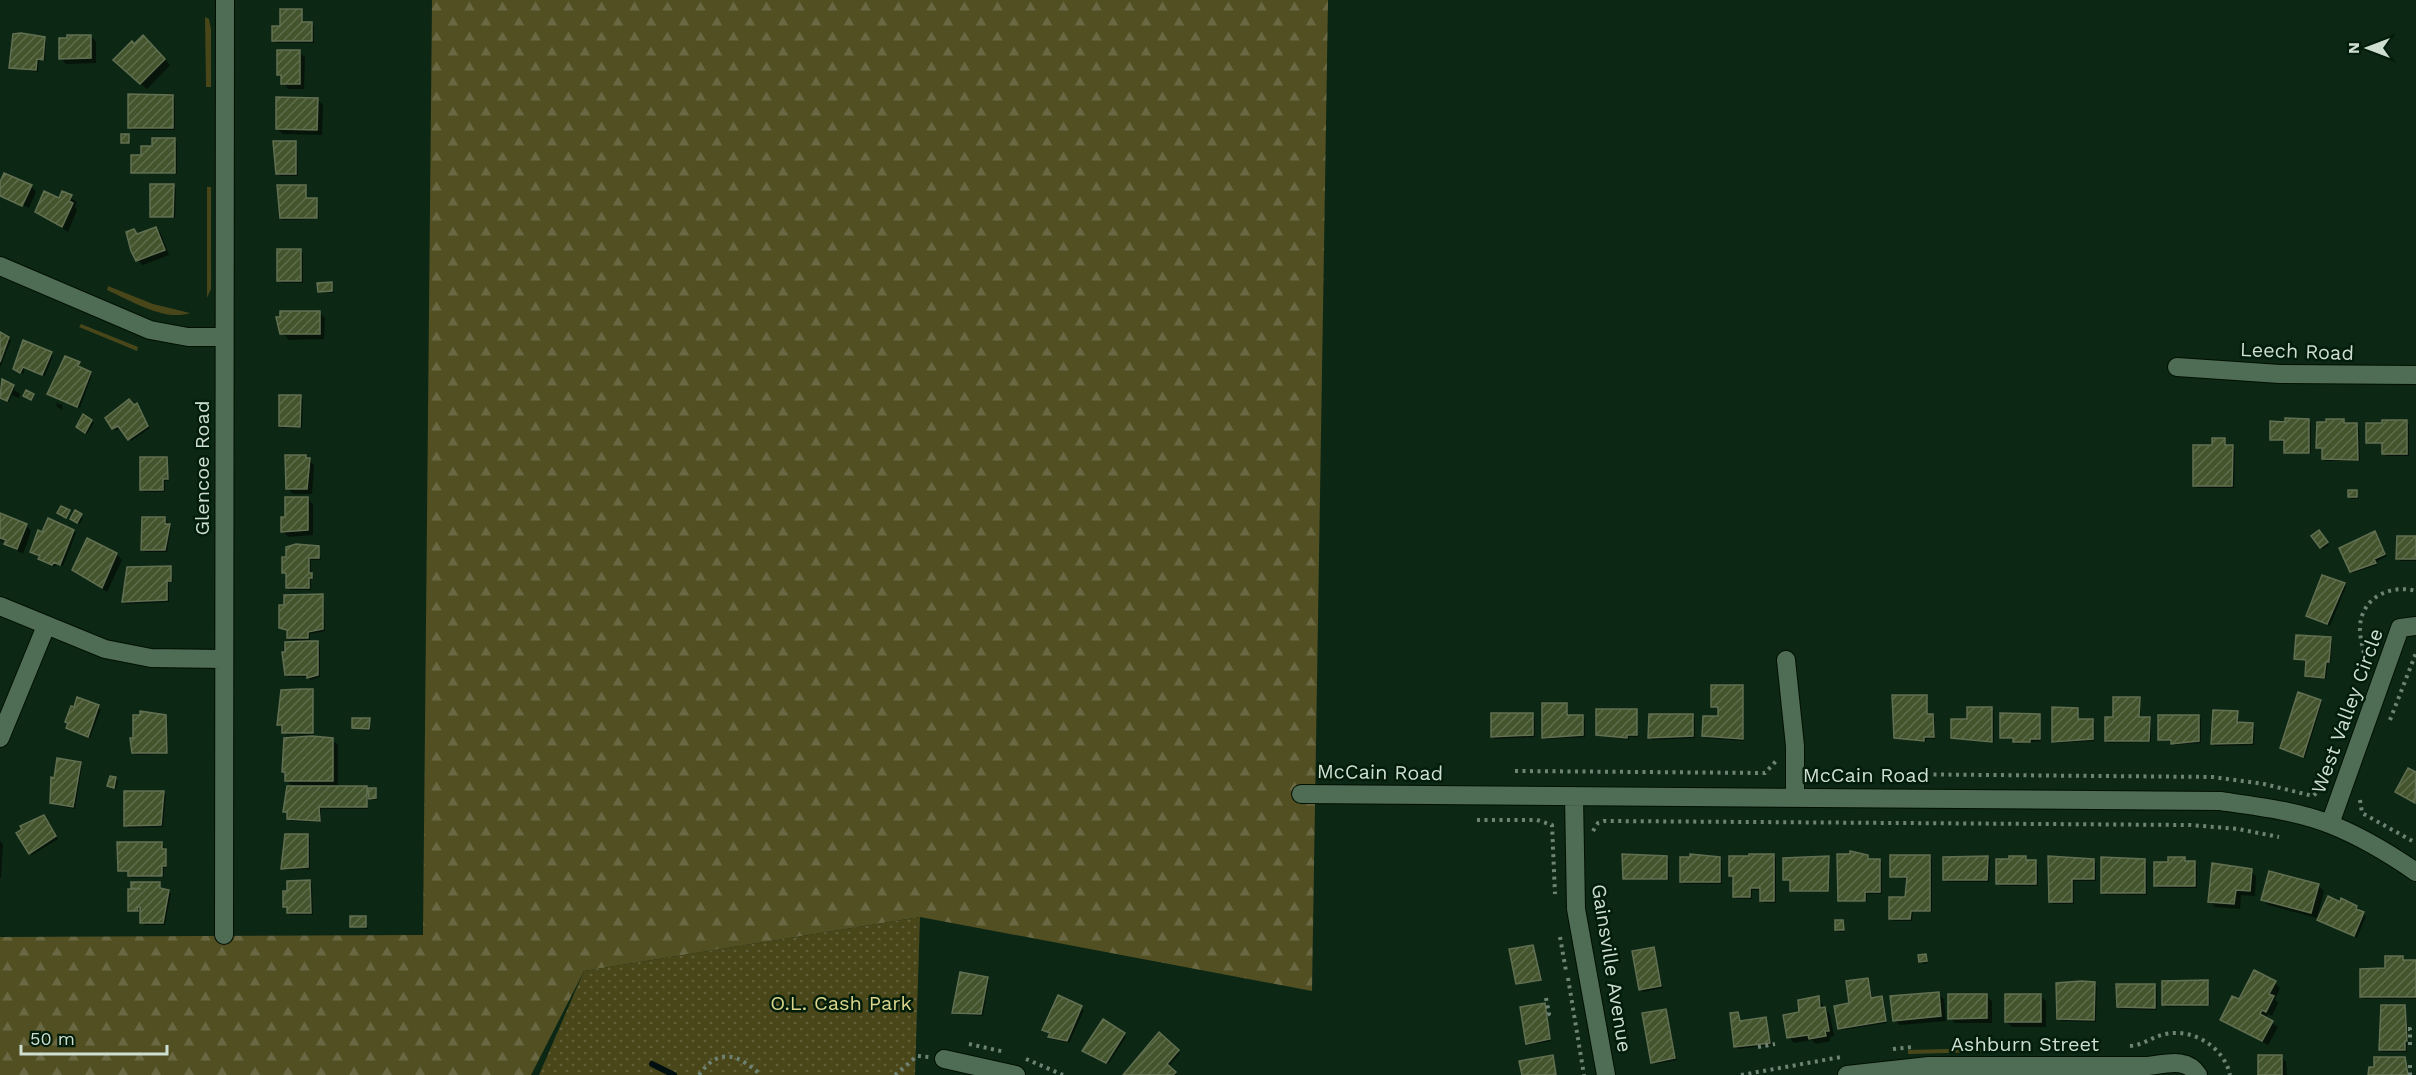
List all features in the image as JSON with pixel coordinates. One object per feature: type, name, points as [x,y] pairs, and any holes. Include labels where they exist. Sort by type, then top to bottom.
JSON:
[{"type":"street","name":"Glencoe Road","points":[[224,935],[225,0]]},
{"type":"street","points":[[0,266],[150,330],[188,336],[224,336]]},
{"type":"street","name":"Leech Road","points":[[2177,367],[2280,374],[2416,375]]},
{"type":"street","points":[[0,606],[46,626],[124,653],[171,660],[223,659]]},
{"type":"street","points":[[0,738],[46,626]]},
{"type":"street","name":"West Valley Circle","points":[[2330,824],[2384,680],[2396,636],[2400,628],[2416,626]]},
{"type":"street","points":[[1786,660],[1795,754],[1795,796]]},
{"type":"street","name":"McCain Road","points":[[1301,794],[2191,800],[2252,806],[2330,824],[2368,842],[2416,872]]},
{"type":"street","name":"Gainsville Avenue","points":[[1574,796],[1576,909],[1606,1075]]},
{"type":"street","points":[[944,1059],[1016,1075]]},
{"type":"street","name":"Ashburn Street","points":[[1847,1075],[1929,1066],[2148,1066],[2174,1063],[2184,1064],[2194,1069],[2198,1075]]},
{"type":"path","points":[[2364,675],[2365,657],[2360,626],[2367,605],[2387,591],[2402,588],[2416,591]]},
{"type":"path","points":[[2390,720],[2416,653]]},
{"type":"path","points":[[1515,771],[1765,773],[1775,763],[1776,755]]},
{"type":"path","points":[[1881,774],[2213,777],[2264,784],[2313,796],[2324,785]]},
{"type":"path","points":[[2363,790],[2360,801],[2362,813],[2416,843]]},
{"type":"path","points":[[1477,820],[1537,820],[1552,825],[1556,900]]},
{"type":"path","points":[[1593,836],[1594,828],[1604,821],[1649,821],[2198,825],[2238,829],[2279,837]]},
{"type":"path","points":[[1560,934],[1584,1075]]},
{"type":"path","points":[[1546,998],[1549,1014],[1547,1015]]},
{"type":"path","points":[[2408,1029],[2410,1029],[2410,1046]]},
{"type":"path","points":[[1758,1047],[1775,1044]]},
{"type":"path","points":[[699,1075],[707,1063],[719,1057],[733,1056],[761,1075]]},
{"type":"path","points":[[895,1075],[917,1056],[944,1059]]},
{"type":"path","points":[[2410,1065],[2410,1075]]},
{"type":"green space","points":[[432,0],[1328,0],[1312,991],[920,917],[584,971],[531,1075],[0,1075],[0,937],[423,935]]},
{"type":"green space","points":[[205,17],[209,19],[211,29],[211,87],[206,87]]},
{"type":"green space","points":[[207,187],[211,187],[211,289],[207,298]]},
{"type":"green space","points":[[108,286],[153,304],[190,313],[169,315],[158,312],[107,290]]},
{"type":"green space","points":[[81,324],[138,347],[137,351],[79,327]]},
{"type":"green space","name":"O.L. Cash Park","points":[[920,917],[915,1075],[539,1075],[584,971]]},
{"type":"green space","points":[[1986,1048],[1986,1052],[1908,1054],[1908,1050]]},
{"type":"building","points":[[280,9],[302,9],[302,22],[312,22],[312,41],[272,41],[272,26],[280,26]]},
{"type":"building","points":[[13,34],[45,37],[43,60],[37,59],[36,70],[9,68]]},
{"type":"building","points":[[67,35],[91,35],[91,58],[59,59],[59,38],[67,38]]},
{"type":"building","points":[[143,35],[165,59],[140,84],[113,60],[132,41],[134,44]]},
{"type":"building","points":[[277,50],[300,50],[300,84],[281,84],[281,75],[277,75]]},
{"type":"building","points":[[128,94],[173,95],[173,128],[128,128]]},
{"type":"building","points":[[276,97],[318,98],[317,130],[276,129]]},
{"type":"building","points":[[121,134],[129,134],[129,143],[121,143]]},
{"type":"building","points":[[152,138],[175,138],[175,173],[131,173],[131,155],[141,155],[141,146],[152,146]]},
{"type":"building","points":[[273,141],[296,141],[296,174],[276,174]]},
{"type":"building","points":[[4,173],[32,185],[22,206],[0,196],[0,182]]},
{"type":"building","points":[[150,184],[174,184],[173,217],[150,217]]},
{"type":"building","points":[[277,185],[306,185],[306,198],[317,198],[317,218],[280,218]]},
{"type":"building","points":[[44,191],[59,198],[62,191],[72,195],[69,201],[73,203],[62,227],[35,212]]},
{"type":"building","points":[[156,227],[165,250],[136,261],[126,232],[134,229],[137,234]]},
{"type":"building","points":[[277,249],[301,249],[301,281],[277,281]]},
{"type":"building","points":[[332,282],[332,291],[318,292],[317,283]]},
{"type":"building","points":[[280,311],[320,311],[320,334],[280,334],[276,317],[280,317]]},
{"type":"building","points":[[0,332],[9,337],[0,362]]},
{"type":"building","points":[[23,340],[52,352],[42,375],[23,367],[20,373],[13,369]]},
{"type":"building","points":[[65,356],[80,362],[78,366],[91,372],[77,407],[47,394]]},
{"type":"building","points":[[2,379],[14,385],[7,401],[0,398]]},
{"type":"building","points":[[26,390],[34,394],[31,400],[23,396]]},
{"type":"building","points":[[279,395],[301,395],[300,427],[279,426]]},
{"type":"building","points":[[129,399],[134,405],[137,403],[148,426],[128,440],[118,426],[112,429],[105,418]]},
{"type":"building","points":[[83,414],[92,420],[85,433],[76,427]]},
{"type":"building","points":[[2285,418],[2309,419],[2309,453],[2284,453],[2284,440],[2270,440],[2270,421],[2285,422]]},
{"type":"building","points":[[2326,419],[2344,419],[2344,423],[2357,423],[2358,460],[2322,459],[2322,448],[2316,448],[2317,422],[2326,422]]},
{"type":"building","points":[[2382,420],[2407,420],[2407,454],[2382,454],[2382,443],[2366,443],[2366,423],[2382,423]]},
{"type":"building","points":[[2212,438],[2225,438],[2225,445],[2233,445],[2232,486],[2193,486],[2193,445],[2212,445]]},
{"type":"building","points":[[285,455],[306,455],[306,458],[310,458],[307,489],[286,489]]},
{"type":"building","points":[[140,457],[167,457],[168,479],[163,479],[163,490],[140,490]]},
{"type":"building","points":[[2348,490],[2357,490],[2357,497],[2348,497]]},
{"type":"building","points":[[285,497],[308,497],[308,530],[281,532],[281,517],[285,517]]},
{"type":"building","points":[[61,506],[70,510],[66,518],[57,513]]},
{"type":"building","points":[[75,510],[82,514],[77,523],[70,519]]},
{"type":"building","points":[[0,513],[27,524],[17,549],[4,544],[6,540],[0,538]]},
{"type":"building","points":[[142,517],[165,517],[165,524],[170,524],[165,550],[141,550]]},
{"type":"building","points":[[48,518],[74,530],[60,565],[54,562],[52,565],[38,559],[40,556],[30,552],[38,530],[42,532]]},
{"type":"building","points":[[2319,530],[2328,542],[2320,548],[2311,536]]},
{"type":"building","points":[[2375,531],[2385,554],[2374,559],[2376,563],[2350,572],[2339,548]]},
{"type":"building","points":[[2397,536],[2416,536],[2416,559],[2396,559]]},
{"type":"building","points":[[87,538],[117,553],[102,588],[72,570]]},
{"type":"building","points":[[296,544],[319,546],[319,558],[309,558],[309,573],[312,573],[312,578],[309,578],[309,588],[286,588],[286,573],[282,573],[282,557],[286,557],[286,547]]},
{"type":"building","points":[[171,566],[171,581],[167,581],[167,600],[122,602],[127,567]]},
{"type":"building","points":[[2322,575],[2345,583],[2327,624],[2306,616]]},
{"type":"building","points":[[323,594],[323,629],[308,632],[308,638],[287,638],[287,630],[279,628],[279,605],[284,605],[284,595]]},
{"type":"building","points":[[2296,635],[2331,637],[2329,662],[2326,662],[2324,678],[2305,676],[2306,660],[2294,659]]},
{"type":"building","points":[[318,641],[318,675],[307,678],[307,675],[285,675],[282,652],[285,652],[285,642]]},
{"type":"building","points":[[1711,685],[1743,685],[1743,739],[1702,736],[1703,716],[1718,716],[1718,707],[1711,707]]},
{"type":"building","points":[[313,689],[313,733],[282,733],[282,725],[277,725],[281,690]]},
{"type":"building","points":[[2298,692],[2321,700],[2303,757],[2280,748]]},
{"type":"building","points":[[1892,695],[1927,695],[1927,714],[1933,714],[1934,737],[1924,737],[1924,741],[1894,738]]},
{"type":"building","points":[[77,697],[99,705],[88,737],[66,728],[68,723],[65,722]]},
{"type":"building","points":[[2113,697],[2140,697],[2139,717],[2150,717],[2149,741],[2105,741],[2105,717],[2113,717]]},
{"type":"building","points":[[1542,703],[1567,703],[1567,715],[1583,715],[1583,735],[1542,738]]},
{"type":"building","points":[[1967,707],[1992,707],[1992,742],[1951,738],[1951,719],[1967,719]]},
{"type":"building","points":[[2052,707],[2078,708],[2078,719],[2093,719],[2093,739],[2052,742]]},
{"type":"building","points":[[1596,709],[1637,709],[1637,735],[1627,735],[1627,738],[1596,735]]},
{"type":"building","points":[[2213,710],[2238,711],[2237,722],[2253,723],[2252,743],[2211,744]]},
{"type":"building","points":[[140,711],[166,715],[167,753],[132,753],[130,738],[133,738],[133,715],[140,715]]},
{"type":"building","points":[[1491,713],[1533,713],[1533,735],[1491,737]]},
{"type":"building","points":[[2000,713],[2040,714],[2040,739],[2030,739],[2030,742],[2013,742],[2013,738],[2000,738]]},
{"type":"building","points":[[1649,714],[1693,714],[1693,736],[1648,738]]},
{"type":"building","points":[[2158,715],[2199,715],[2199,741],[2171,744],[2171,740],[2158,740]]},
{"type":"building","points":[[352,718],[370,718],[369,729],[352,728]]},
{"type":"building","points":[[312,736],[333,738],[333,781],[285,781],[285,772],[282,772],[284,738]]},
{"type":"building","points":[[57,758],[81,762],[73,807],[50,803],[51,777],[54,778]]},
{"type":"building","points":[[2408,768],[2416,772],[2415,803],[2395,792]]},
{"type":"building","points":[[110,776],[116,777],[114,788],[107,786]]},
{"type":"building","points":[[287,786],[367,786],[367,807],[319,807],[320,821],[287,819],[287,812],[283,812]]},
{"type":"building","points":[[368,788],[376,788],[376,798],[369,799]]},
{"type":"building","points":[[124,791],[164,791],[161,825],[124,826]]},
{"type":"building","points":[[44,815],[56,836],[29,854],[16,833],[22,829],[20,826]]},
{"type":"building","points":[[285,834],[308,834],[308,867],[281,869]]},
{"type":"building","points":[[117,842],[162,842],[162,849],[166,849],[166,866],[162,866],[162,876],[128,876],[128,871],[118,871]]},
{"type":"building","points":[[1850,851],[1868,855],[1868,859],[1880,859],[1880,892],[1865,892],[1865,901],[1838,901],[1837,854],[1850,854]]},
{"type":"building","points":[[1622,854],[1667,856],[1667,879],[1623,879]]},
{"type":"building","points":[[1690,854],[1720,857],[1720,882],[1680,882],[1680,857],[1690,857]]},
{"type":"building","points":[[1749,854],[1774,854],[1774,901],[1760,901],[1760,888],[1750,888],[1750,897],[1733,897],[1733,876],[1729,876],[1729,856],[1749,856]]},
{"type":"building","points":[[1890,855],[1930,855],[1930,911],[1911,911],[1910,919],[1889,919],[1889,897],[1905,897],[1907,877],[1890,877]]},
{"type":"building","points":[[1829,856],[1828,891],[1790,891],[1790,880],[1783,880],[1783,858]]},
{"type":"building","points":[[1988,856],[1987,880],[1943,880],[1943,857]]},
{"type":"building","points":[[2009,856],[2026,856],[2026,860],[2036,860],[2036,884],[1996,884],[1996,859],[2009,859]]},
{"type":"building","points":[[2048,856],[2094,859],[2094,879],[2072,879],[2072,902],[2049,902]]},
{"type":"building","points":[[2101,857],[2145,859],[2145,893],[2101,893]]},
{"type":"building","points":[[2168,857],[2185,857],[2185,861],[2195,861],[2195,886],[2154,886],[2154,862],[2168,862]]},
{"type":"building","points":[[2212,863],[2252,869],[2250,891],[2236,890],[2234,904],[2208,902]]},
{"type":"building","points":[[2269,871],[2319,884],[2311,913],[2261,900]]},
{"type":"building","points":[[310,880],[311,913],[287,913],[287,907],[283,907],[283,891],[287,891],[287,881]]},
{"type":"building","points":[[131,882],[160,882],[160,888],[169,890],[163,923],[140,923],[140,907],[137,907],[138,911],[128,911],[128,889],[141,889],[131,888]]},
{"type":"building","points":[[2328,896],[2340,902],[2341,898],[2364,912],[2354,936],[2317,920]]},
{"type":"building","points":[[350,916],[366,916],[366,927],[350,927]]},
{"type":"building","points":[[1835,920],[1843,920],[1844,930],[1835,930]]},
{"type":"building","points":[[1533,945],[1541,980],[1516,984],[1509,949]]},
{"type":"building","points":[[1654,947],[1661,986],[1639,990],[1632,951]]},
{"type":"building","points":[[1926,954],[1927,961],[1919,962],[1918,955]]},
{"type":"building","points":[[2385,956],[2403,956],[2403,960],[2416,960],[2416,997],[2360,997],[2360,969],[2385,968]]},
{"type":"building","points":[[2254,970],[2276,981],[2269,994],[2274,996],[2266,1012],[2262,1010],[2260,1014],[2273,1021],[2262,1041],[2220,1020],[2232,996],[2239,999]]},
{"type":"building","points":[[960,972],[988,977],[981,1014],[952,1013]]},
{"type":"building","points":[[1868,978],[1871,998],[1882,996],[1886,1021],[1838,1029],[1834,1006],[1849,1003],[1846,981]]},
{"type":"building","points":[[2208,980],[2208,1005],[2162,1005],[2162,981]]},
{"type":"building","points":[[2095,982],[2094,1020],[2057,1019],[2056,983]]},
{"type":"building","points":[[2116,984],[2155,984],[2155,1008],[2117,1007]]},
{"type":"building","points":[[1939,992],[1941,1016],[1893,1021],[1890,996]]},
{"type":"building","points":[[1948,994],[1987,994],[1987,1018],[1948,1019]]},
{"type":"building","points":[[2005,994],[2041,994],[2041,1022],[2005,1022]]},
{"type":"building","points":[[1058,995],[1082,1006],[1067,1041],[1048,1037],[1050,1033],[1042,1030]]},
{"type":"building","points":[[1819,996],[1820,1008],[1825,1007],[1829,1031],[1825,1031],[1826,1036],[1809,1039],[1808,1035],[1787,1038],[1783,1015],[1799,1012],[1798,1000]]},
{"type":"building","points":[[1545,1003],[1550,1039],[1526,1044],[1520,1007]]},
{"type":"building","points":[[2381,1005],[2405,1005],[2407,1041],[2405,1041],[2405,1050],[2379,1050]]},
{"type":"building","points":[[1666,1009],[1675,1058],[1651,1063],[1642,1013]]},
{"type":"building","points":[[1738,1012],[1740,1021],[1766,1017],[1770,1043],[1734,1047],[1730,1013]]},
{"type":"building","points":[[1103,1019],[1125,1033],[1106,1063],[1082,1051]]},
{"type":"building","points":[[1159,1032],[1179,1050],[1167,1064],[1176,1072],[1173,1075],[1123,1075]]},
{"type":"building","points":[[1553,1055],[1556,1075],[1522,1075],[1519,1061]]},
{"type":"building","points":[[2258,1055],[2282,1055],[2282,1075],[2258,1075]]},
{"type":"building","points":[[2374,1057],[2405,1057],[2408,1075],[2368,1075],[2369,1067],[2374,1067]]},
{"type":"waterway","points":[[652,1064],[674,1075]]}]
